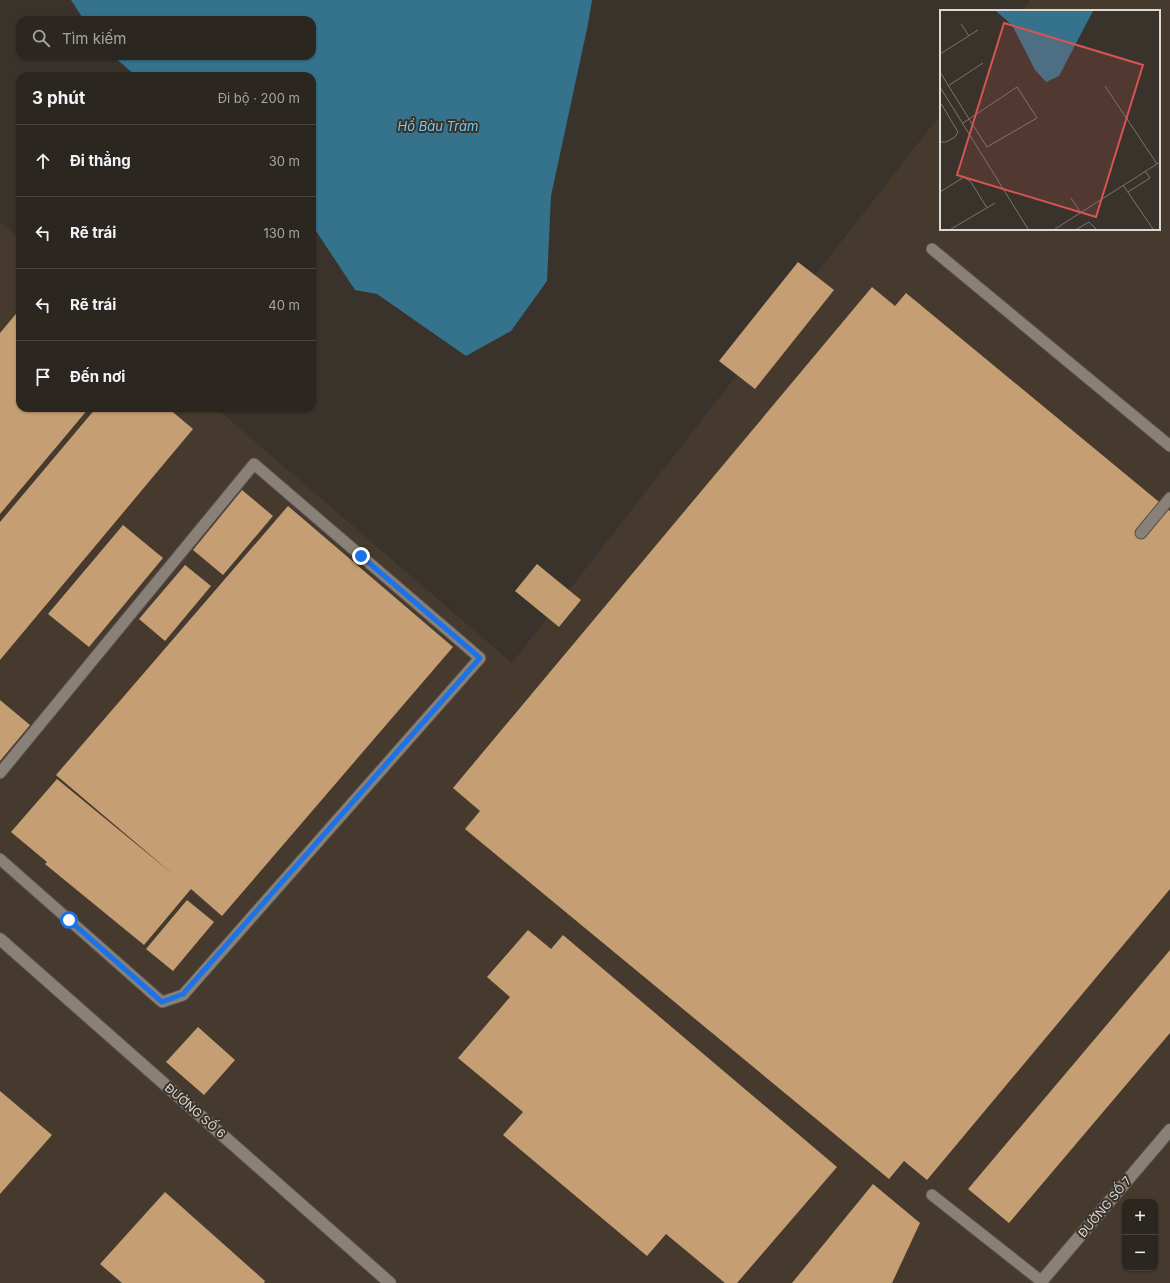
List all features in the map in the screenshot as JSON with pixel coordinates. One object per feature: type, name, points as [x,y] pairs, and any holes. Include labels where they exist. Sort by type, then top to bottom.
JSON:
[{"type":"street","name":"ĐƯỜNG SỐ 6","points":[[0,939],[390,1283]]},
{"type":"street","name":"ĐƯỜNG SỐ 7","points":[[1041,1282],[1170,1130]]},
{"type":"lane","points":[[932,249],[1170,446]]},
{"type":"lane","points":[[0,773],[254,464],[480,658],[183,994],[162,1002],[0,859]]},
{"type":"lane","points":[[1141,533],[1170,498]]},
{"type":"lane","points":[[932,1195],[1041,1282]]},
{"type":"shaded area","points":[[1030,0],[1170,0],[1170,1283],[0,1283],[0,222],[16,236],[16,412],[221,412],[512,663],[940,115],[940,230],[1160,230],[1160,10],[1022,10]]},
{"type":"water","name":"Hồ Bàu Tràm","points":[[71,0],[592,0],[551,196],[547,281],[511,331],[466,356],[377,294],[355,290],[316,231],[316,72],[131,72],[118,60],[316,60],[316,16],[81,16]]},
{"type":"building","points":[[798,262],[834,290],[755,389],[719,361]]},
{"type":"building","points":[[872,287],[895,306],[906,293],[1170,511],[1170,889],[927,1180],[904,1161],[889,1179],[465,829],[480,811],[453,788]]},
{"type":"building","points":[[16,314],[16,412],[86,412],[0,514],[0,333]]},
{"type":"building","points":[[93,412],[173,412],[193,429],[0,660],[0,522]]},
{"type":"building","points":[[242,490],[273,516],[223,575],[193,550]]},
{"type":"building","points":[[288,506],[453,647],[222,916],[191,889],[144,945],[45,864],[47,862],[11,832],[57,779],[175,876],[56,775]]},
{"type":"building","points":[[123,525],[163,558],[89,647],[48,614]]},
{"type":"building","points":[[537,564],[581,600],[559,627],[515,591]]},
{"type":"building","points":[[185,565],[211,586],[165,641],[139,619]]},
{"type":"building","points":[[0,700],[30,725],[0,761]]},
{"type":"building","points":[[187,900],[214,922],[173,971],[146,949]]},
{"type":"building","points":[[528,930],[551,949],[563,935],[837,1167],[737,1283],[725,1283],[666,1234],[647,1256],[503,1135],[523,1112],[458,1058],[510,997],[487,977]]},
{"type":"building","points":[[1170,950],[1170,1033],[1009,1223],[968,1189]]},
{"type":"building","points":[[198,1027],[235,1060],[204,1095],[166,1062]]},
{"type":"building","points":[[0,1091],[52,1135],[0,1194]]},
{"type":"building","points":[[873,1184],[920,1223],[892,1283],[792,1283]]},
{"type":"building","points":[[165,1192],[265,1281],[264,1283],[122,1283],[100,1264]]},
{"type":"route","points":[[69,920],[162,1002],[183,994],[480,658],[361,556]]}]
